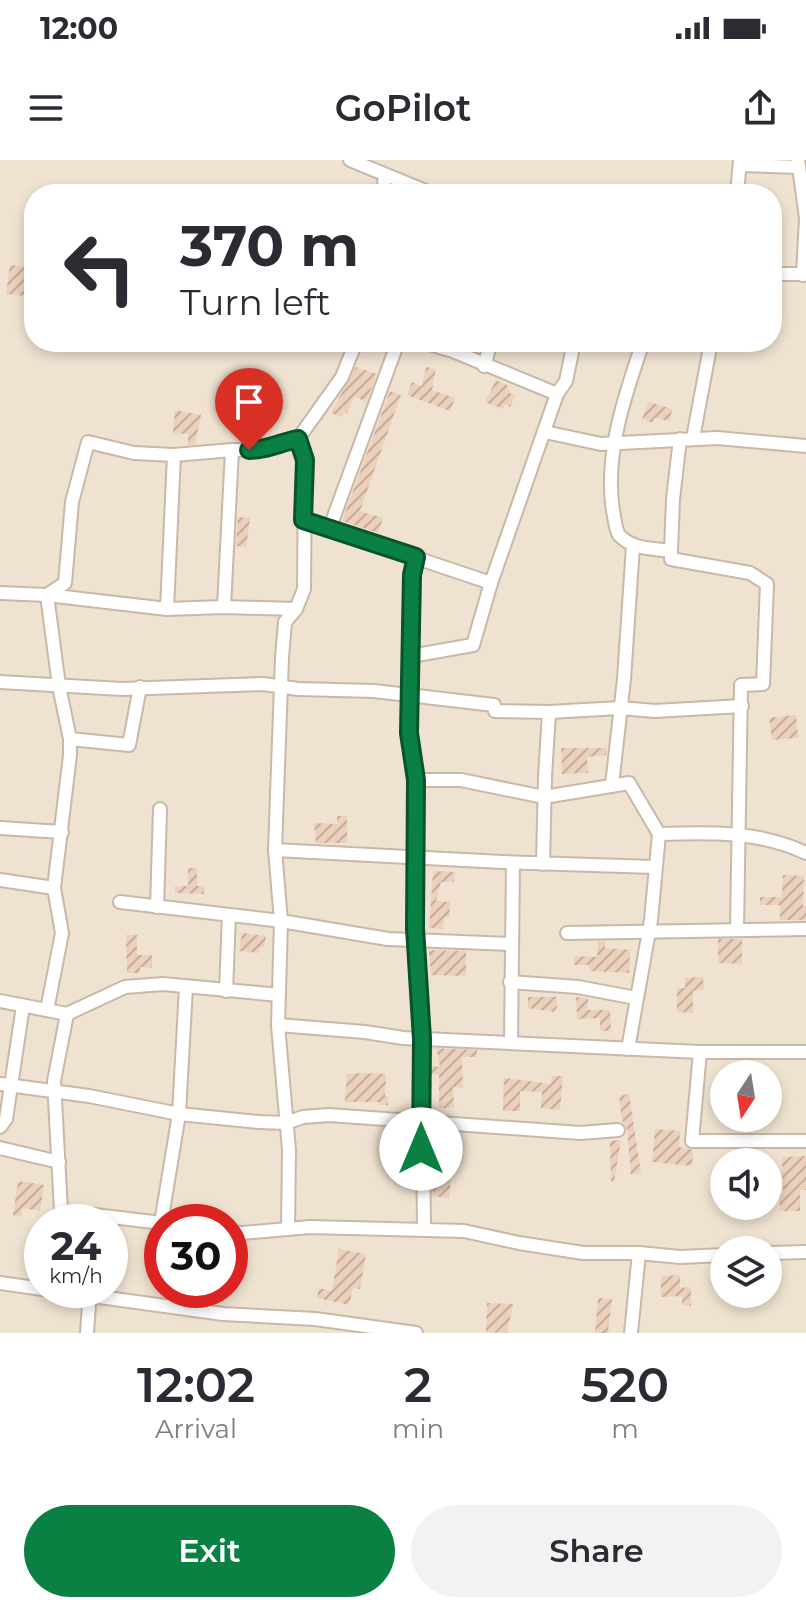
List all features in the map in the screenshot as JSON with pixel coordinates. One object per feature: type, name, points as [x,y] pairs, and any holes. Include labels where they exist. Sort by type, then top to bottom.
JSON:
[{"type":"street","points":[[350,160],[406,184]]},
{"type":"street","points":[[738,184],[740,162],[799,163],[806,218],[804,274],[782,274]]},
{"type":"street","points":[[384,184],[385,176]]},
{"type":"street","points":[[47,595],[65,583],[72,502],[88,442],[134,453],[174,455],[267,450],[281,442],[298,439],[342,377],[352,352]]},
{"type":"street","points":[[330,527],[394,352]]},
{"type":"street","points":[[455,352],[557,394]]},
{"type":"street","points":[[484,366],[488,352]]},
{"type":"street","points":[[411,656],[473,645],[491,583],[557,394],[566,381],[572,352]]},
{"type":"street","points":[[640,352],[623,400],[610,493],[617,532],[633,546],[671,551]]},
{"type":"street","points":[[708,352],[673,499],[671,559],[750,573],[767,584],[763,684],[741,685],[741,835],[737,928]]},
{"type":"street","points":[[545,432],[601,444],[686,439],[806,446]]},
{"type":"street","points":[[288,1229],[289,1150],[278,1025],[281,921],[275,850],[285,622],[296,609],[304,589],[306,560],[303,520],[305,460],[298,439]]},
{"type":"street","points":[[224,607],[232,450]]},
{"type":"street","points":[[167,609],[174,455]]},
{"type":"street","points":[[303,520],[491,583]]},
{"type":"street","points":[[612,785],[628,637],[633,546]]},
{"type":"street","points":[[416,557],[412,575],[409,733],[416,780],[424,1229]]},
{"type":"street","points":[[0,593],[47,595],[167,609],[296,609]]},
{"type":"street","points":[[47,595],[59,686],[70,739],[69,778],[54,888],[62,933],[47,1010]]},
{"type":"street","points":[[0,682],[140,687],[240,683],[374,691],[494,705],[495,711],[620,708],[655,711],[742,706]]},
{"type":"street","points":[[70,739],[129,745],[140,687]]},
{"type":"street","points":[[543,864],[549,712]]},
{"type":"street","points":[[416,780],[461,780],[544,797],[629,783],[659,834],[648,933],[628,1049]]},
{"type":"street","points":[[157,907],[160,809]]},
{"type":"street","points":[[0,828],[62,832]]},
{"type":"street","points":[[659,834],[701,832],[741,835],[777,841],[806,853]]},
{"type":"street","points":[[275,850],[654,867]]},
{"type":"street","points":[[511,1042],[513,863]]},
{"type":"street","points":[[0,880],[54,888]]},
{"type":"street","points":[[120,902],[281,921],[417,942],[511,944]]},
{"type":"street","points":[[226,991],[229,915]]},
{"type":"street","points":[[567,933],[806,929]]},
{"type":"street","points":[[510,982],[578,987],[636,998]]},
{"type":"street","points":[[0,1001],[67,1014],[125,987],[163,984],[279,995]]},
{"type":"street","points":[[165,1204],[179,1114],[186,987]]},
{"type":"street","points":[[0,1127],[6,1119],[6,1084],[23,1006]]},
{"type":"street","points":[[61,1204],[55,1090],[67,1014]]},
{"type":"street","points":[[278,1025],[422,1039],[700,1052],[806,1052]]},
{"type":"street","points":[[700,1052],[692,1141],[806,1141]]},
{"type":"street","points":[[6,1084],[55,1090],[179,1114],[286,1123],[303,1117],[329,1115],[580,1133],[618,1130]]},
{"type":"street","points":[[0,1148],[59,1162]]},
{"type":"street","points":[[248,1232],[375,1227],[464,1231],[583,1253],[710,1256]]},
{"type":"street","points":[[782,1253],[806,1252]]},
{"type":"street","points":[[631,1333],[639,1253]]},
{"type":"street","points":[[0,1283],[24,1286]]},
{"type":"street","points":[[128,1299],[223,1314],[315,1319],[416,1333]]},
{"type":"street","points":[[87,1333],[89,1308]]},
{"type":"street","points":[[314,1333],[315,1319]]},
{"type":"shaded area","points":[[0,160],[806,160],[806,1333],[0,1333]]},
{"type":"building","points":[[10,265],[24,266],[24,296],[6,294]]},
{"type":"building","points":[[356,367],[377,374],[366,402],[354,396],[342,417],[331,413]]},
{"type":"building","points":[[426,367],[436,369],[432,390],[455,398],[450,411],[407,395],[412,382],[422,386]]},
{"type":"building","points":[[496,380],[507,385],[510,393],[515,395],[510,407],[504,404],[503,409],[485,402]]},
{"type":"building","points":[[390,391],[401,395],[360,511],[383,518],[378,533],[342,521]]},
{"type":"building","points":[[649,402],[672,409],[670,421],[654,418],[653,423],[642,419]]},
{"type":"building","points":[[175,410],[201,415],[195,444],[188,445],[188,434],[173,433]]},
{"type":"building","points":[[238,517],[250,518],[246,547],[236,546]]},
{"type":"building","points":[[796,715],[798,738],[772,740],[769,718]]},
{"type":"building","points":[[561,748],[607,748],[606,755],[587,757],[588,773],[562,774]]},
{"type":"building","points":[[337,816],[347,816],[347,843],[316,843],[314,823],[337,824]]},
{"type":"building","points":[[188,868],[197,868],[197,886],[204,886],[204,894],[175,893],[175,886],[188,886]]},
{"type":"building","points":[[433,871],[455,872],[454,882],[441,882],[436,901],[450,902],[449,918],[444,917],[443,929],[429,928]]},
{"type":"building","points":[[783,875],[804,876],[806,920],[780,920],[780,905],[760,905],[760,897],[782,897]]},
{"type":"building","points":[[242,933],[266,936],[259,953],[239,951]]},
{"type":"building","points":[[126,935],[137,935],[137,955],[152,955],[152,968],[140,967],[140,973],[127,973]]},
{"type":"building","points":[[718,939],[742,939],[742,964],[718,963]]},
{"type":"building","points":[[605,941],[605,948],[630,950],[629,973],[590,971],[589,965],[574,965],[574,956],[597,957],[598,942]]},
{"type":"building","points":[[429,950],[466,951],[466,976],[431,975]]},
{"type":"building","points":[[703,977],[704,990],[693,991],[693,1013],[677,1012],[677,988],[685,988],[685,978]]},
{"type":"building","points":[[528,997],[557,997],[557,1008],[553,1012],[528,1008]]},
{"type":"building","points":[[576,997],[588,998],[588,1010],[610,1010],[611,1031],[600,1031],[600,1018],[577,1019]]},
{"type":"building","points":[[431,1048],[477,1050],[477,1057],[462,1057],[463,1088],[453,1087],[454,1108],[439,1108],[439,1075],[431,1074],[431,1066],[440,1067],[437,1050]]},
{"type":"building","points":[[347,1074],[386,1074],[385,1096],[388,1096],[388,1105],[345,1102]]},
{"type":"building","points":[[552,1076],[563,1076],[560,1110],[541,1108],[542,1092],[520,1091],[520,1111],[503,1111],[504,1078],[551,1084]]},
{"type":"building","points":[[629,1094],[641,1173],[631,1175],[627,1129],[622,1120],[619,1096]]},
{"type":"building","points":[[655,1129],[680,1131],[679,1147],[693,1150],[692,1166],[652,1162]]},
{"type":"building","points":[[393,1131],[410,1131],[411,1169],[392,1169]]},
{"type":"building","points":[[621,1140],[614,1182],[611,1181],[610,1141]]},
{"type":"building","points":[[806,1156],[806,1190],[800,1190],[800,1211],[782,1211],[782,1157]]},
{"type":"building","points":[[432,1175],[451,1176],[449,1198],[433,1196]]},
{"type":"building","points":[[18,1181],[44,1185],[41,1204],[24,1204],[21,1217],[13,1215]]},
{"type":"building","points":[[339,1249],[366,1254],[360,1289],[353,1288],[349,1305],[317,1298],[319,1288],[332,1291]]},
{"type":"building","points":[[680,1275],[680,1288],[690,1287],[691,1306],[682,1305],[682,1296],[661,1297],[661,1276]]},
{"type":"building","points":[[598,1298],[612,1299],[608,1333],[595,1333]]},
{"type":"building","points":[[487,1303],[513,1304],[507,1333],[486,1332]]},
{"type":"route","points":[[249,450],[267,450],[281,442],[298,439],[305,460],[303,520],[416,557],[412,575],[409,733],[416,780],[415,928],[422,1039],[421,1149]]}]
